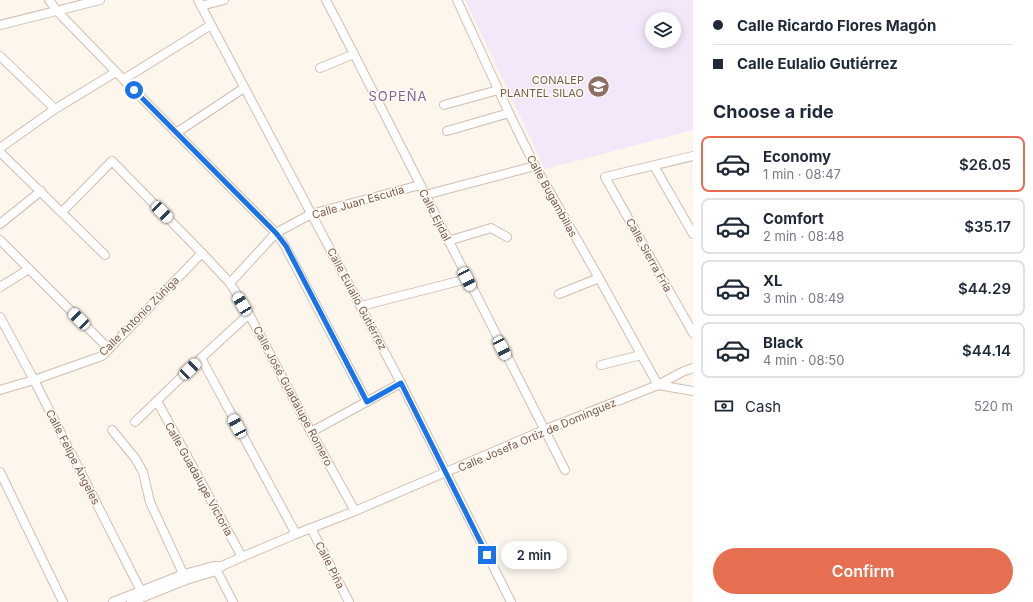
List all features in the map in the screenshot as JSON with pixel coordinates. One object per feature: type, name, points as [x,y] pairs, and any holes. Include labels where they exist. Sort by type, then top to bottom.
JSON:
[{"type":"street","points":[[49,0],[116,72],[276,233],[286,246],[367,402]]},
{"type":"street","points":[[0,25],[100,0]]},
{"type":"street","points":[[199,3],[224,0]]},
{"type":"street","name":"Calle Ejidal","points":[[326,0],[565,470]]},
{"type":"street","name":"Calle Bugambilias","points":[[457,0],[535,166],[658,385]]},
{"type":"street","name":"Calle Eulalio Gutiérrez","points":[[199,3],[361,306],[510,600]]},
{"type":"street","points":[[124,79],[211,25]]},
{"type":"street","points":[[320,68],[354,54]]},
{"type":"street","points":[[0,56],[55,109]]},
{"type":"street","points":[[0,148],[55,109],[116,72]]},
{"type":"street","points":[[176,133],[244,88]]},
{"type":"street","points":[[444,105],[498,90]]},
{"type":"street","points":[[447,131],[509,113]]},
{"type":"street","points":[[0,152],[105,255]]},
{"type":"street","points":[[693,158],[654,166],[693,234]]},
{"type":"street","name":"Calle José Guadalupe Romero","points":[[62,212],[112,161],[230,283],[249,314],[311,432],[356,512]]},
{"type":"street","points":[[425,195],[535,166]]},
{"type":"street","name":"Calle Sierra Fría","points":[[654,166],[605,177],[693,333]]},
{"type":"street","name":"Calle Juan Escutia","points":[[230,283],[276,233],[311,214],[420,185]]},
{"type":"street","points":[[0,224],[41,192]]},
{"type":"street","points":[[448,241],[491,228],[507,237]]},
{"type":"street","points":[[0,240],[109,349]]},
{"type":"street","name":"Calle Antonio Zúñiga","points":[[0,390],[34,380],[102,356],[202,253]]},
{"type":"street","points":[[0,287],[29,269]]},
{"type":"street","points":[[559,294],[599,278]]},
{"type":"street","points":[[361,306],[467,279]]},
{"type":"street","points":[[135,422],[249,314]]},
{"type":"street","name":"Calle Felipe Ángeles","points":[[0,317],[34,380],[142,594]]},
{"type":"street","points":[[601,365],[642,355]]},
{"type":"street","points":[[201,358],[296,534]]},
{"type":"street","name":"Calle Josefa Ortiz de Domínguez","points":[[113,602],[142,594],[185,577],[224,566],[296,534],[356,512],[544,430],[658,385],[682,372],[693,369]]},
{"type":"street","points":[[311,432],[401,383]]},
{"type":"street","points":[[658,385],[693,391]]},
{"type":"street","name":"Calle Guadalupe Victoria","points":[[157,401],[242,557]]},
{"type":"street","points":[[112,430],[135,458],[143,472],[150,502],[185,577]]},
{"type":"street","points":[[0,472],[63,602]]},
{"type":"street","name":"Calle Piña","points":[[311,528],[349,602]]},
{"type":"street","points":[[215,568],[233,602]]},
{"type":"street","name":"Calle Josefa Ortiz de Domínguez","points":[[131,602],[142,594]]},
{"type":"shaded area","name":"CONALEP PLANTEL SILAO","points":[[465,0],[693,0],[693,130],[545,169]]},
{"type":"place","name":"CONALEP PLANTEL SILAO","points":[[599,86]]},
{"type":"district","name":"SOPEÑA","points":[[398,96]]},
{"type":"route","points":[[134,90],[276,233],[286,246],[367,402],[401,383],[487,555]]}]
